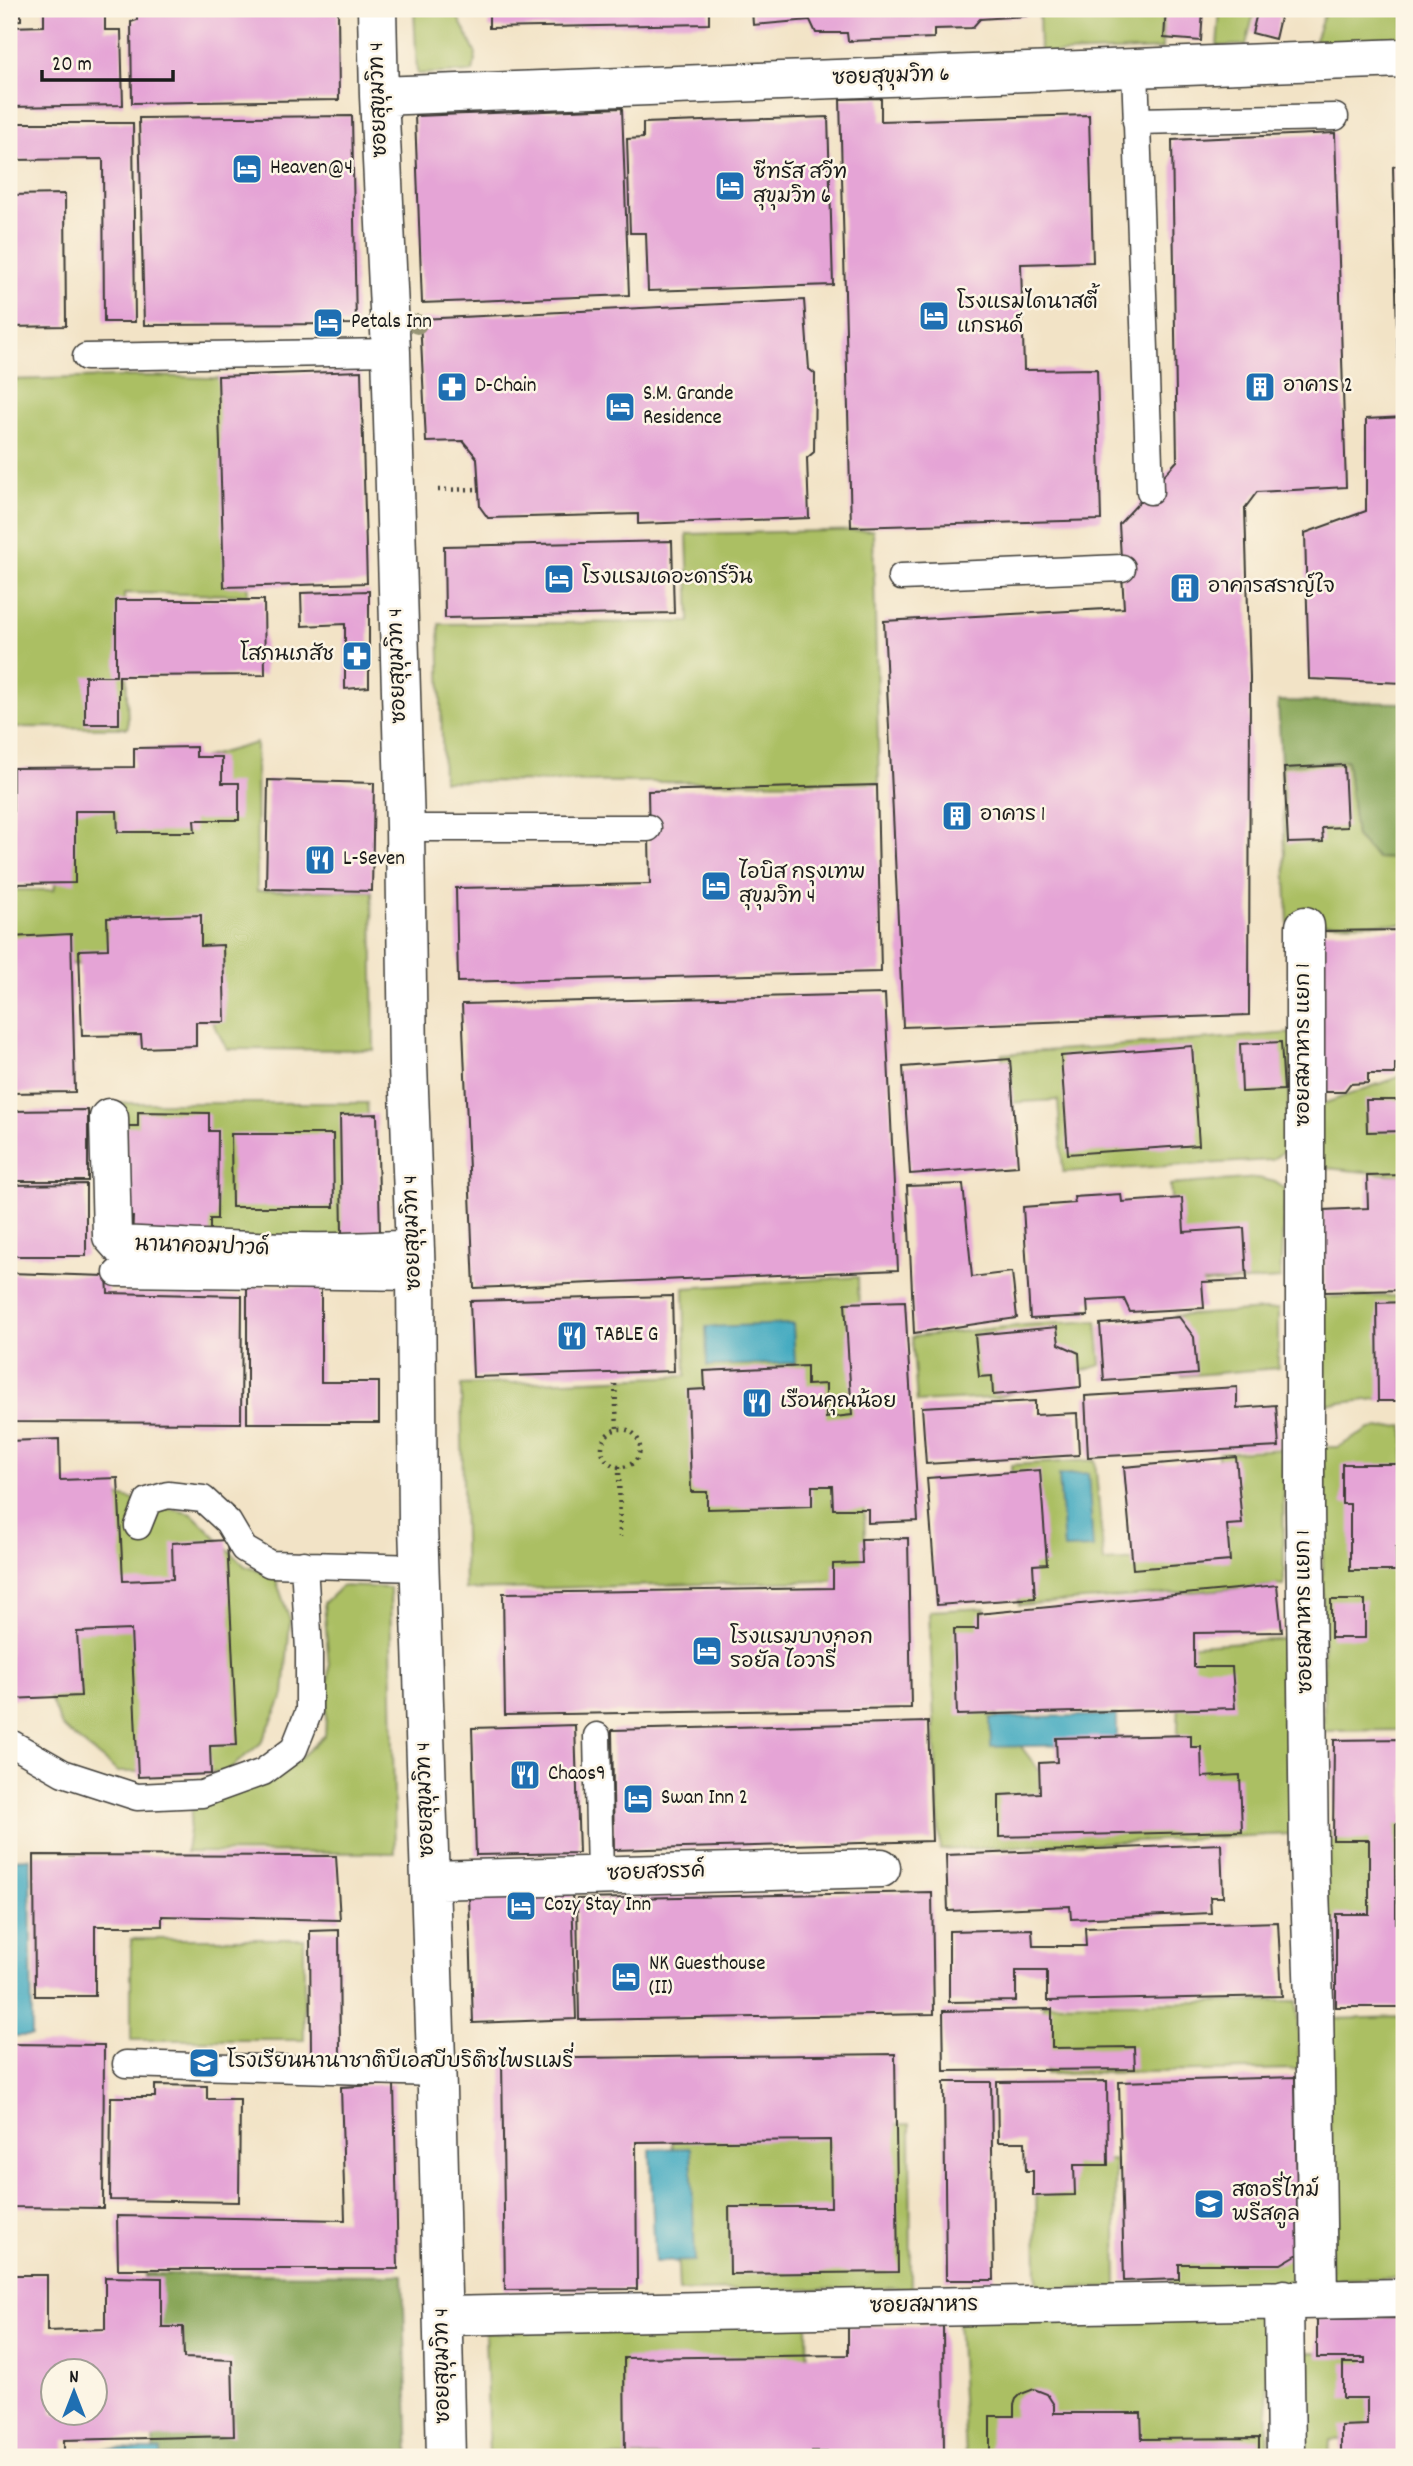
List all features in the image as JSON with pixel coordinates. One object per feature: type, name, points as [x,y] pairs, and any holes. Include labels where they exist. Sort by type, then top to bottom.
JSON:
[{"type":"street","name":"ซอยสุขุมวิท 4","points":[[377,9],[391,352],[405,828],[408,1064],[416,1263],[419,1568],[444,2316],[446,2457]]},
{"type":"street","name":"ซอยสุขุมวิท 6","points":[[379,96],[1404,58]]},
{"type":"street","name":"ซอยสมาหาร แยก 1","points":[[1286,2457],[1301,2299],[1304,926]]},
{"type":"street","name":"นานาคอมปาวด์","points":[[109,1118],[112,1236],[120,1245],[228,1251],[388,1251],[416,1263]]},
{"type":"street","name":"ซอยสวรรค์","points":[[430,1880],[881,1868]]},
{"type":"street","name":"ซอยสมาหาร","points":[[444,2316],[1404,2298]]},
{"type":"lane","points":[[1135,69],[1150,491]]},
{"type":"lane","points":[[1136,121],[1335,117]]},
{"type":"lane","points":[[86,357],[391,352]]},
{"type":"lane","points":[[901,577],[1122,568]]},
{"type":"lane","points":[[405,828],[648,828]]},
{"type":"lane","points":[[117,1273],[416,1263]]},
{"type":"lane","points":[[138,1526],[148,1501],[168,1495],[203,1499],[228,1522],[244,1549],[270,1564],[419,1568]]},
{"type":"lane","points":[[9,1742],[63,1773],[137,1797],[202,1794],[263,1772],[294,1749],[309,1711],[304,1564]]},
{"type":"lane","points":[[597,1736],[600,1876]]},
{"type":"lane","points":[[126,2064],[436,2073]]},
{"type":"path","points":[[428,490],[479,489]]},
{"type":"path","points":[[615,1384],[617,1429]]},
{"type":"path","points":[[617,1429],[629,1431],[634,1435],[639,1447],[636,1458],[631,1463],[620,1466],[614,1465],[605,1457],[602,1446],[607,1435],[617,1429]]},
{"type":"path","points":[[620,1466],[620,1537]]},
{"type":"green space","points":[[414,9],[454,9],[476,54],[473,72],[417,74]]},
{"type":"green space","points":[[1039,9],[1163,9],[1162,49],[1040,54]]},
{"type":"green space","points":[[1220,9],[1255,9],[1246,45],[1217,46]]},
{"type":"green space","points":[[1326,9],[1404,9],[1404,40],[1314,43]]},
{"type":"green space","points":[[148,376],[240,379],[248,595],[124,593],[128,728],[9,727],[9,380]]},
{"type":"green space","points":[[873,530],[879,783],[443,781],[439,624],[690,622],[687,534]]},
{"type":"green space","points":[[1278,701],[1404,703],[1404,859],[1377,858],[1356,837],[1347,760],[1281,765]]},
{"type":"green space","points":[[256,743],[257,891],[372,891],[374,1050],[227,1049],[183,968],[9,962],[9,890],[54,890],[73,794]]},
{"type":"green space","points":[[1347,760],[1356,837],[1377,858],[1404,859],[1404,924],[1288,923],[1281,765]]},
{"type":"green space","points":[[1293,1033],[1285,1150],[1272,1160],[1063,1172],[1058,1100],[1006,1103],[1002,1054]]},
{"type":"green space","points":[[1404,1075],[1404,1176],[1317,1167],[1317,1106]]},
{"type":"green space","points":[[105,1103],[367,1103],[380,1243],[107,1242]]},
{"type":"green space","points":[[1258,1178],[1275,1182],[1285,1189],[1280,1279],[1178,1285],[1170,1185]]},
{"type":"green space","points":[[858,1277],[866,1580],[465,1590],[461,1385],[686,1376],[684,1288]]},
{"type":"green space","points":[[1404,1296],[1404,1396],[1322,1405],[1321,1297]]},
{"type":"green space","points":[[1278,1309],[1278,1368],[1182,1376],[1175,1316]]},
{"type":"green space","points":[[1097,1321],[1101,1365],[995,1398],[917,1402],[912,1337],[1024,1325]]},
{"type":"green space","points":[[1404,1426],[1404,1469],[1355,1470],[1356,1537],[1404,1540],[1404,1730],[1324,1731],[1322,1447],[1338,1447],[1370,1429]]},
{"type":"green space","points":[[1283,1449],[1284,1585],[1019,1605],[1011,1465],[1095,1460],[1104,1562],[1220,1556],[1218,1453]]},
{"type":"green space","points":[[119,1496],[192,1514],[245,1566],[275,1577],[290,1620],[284,1695],[261,1743],[226,1772],[118,1772],[62,1727],[43,1681]]},
{"type":"green space","points":[[342,1586],[390,1588],[395,1853],[186,1852],[193,1801],[290,1767],[325,1735],[329,1666],[324,1603]]},
{"type":"green space","points":[[985,1608],[971,1681],[1048,1782],[1177,1754],[1181,1646],[1288,1639],[1291,1834],[940,1850],[929,1611]]},
{"type":"green space","points":[[1404,1816],[1404,1936],[1327,1939],[1326,1833]]},
{"type":"green space","points":[[131,1939],[304,1939],[304,2040],[131,2040]]},
{"type":"green space","points":[[1297,2001],[1300,2069],[1046,2074],[1043,2004]]},
{"type":"green space","points":[[1404,2017],[1404,2278],[1331,2279],[1329,2019]]},
{"type":"green space","points":[[910,2124],[911,2288],[679,2291],[672,2131]]},
{"type":"green space","points":[[1115,2160],[1117,2287],[1037,2288],[1036,2163]]},
{"type":"green space","points":[[1302,2249],[1302,2269],[1285,2285],[1170,2287],[1169,2251]]},
{"type":"green space","points":[[145,2274],[403,2275],[409,2457],[154,2457]]},
{"type":"green space","points":[[1266,2312],[1268,2457],[965,2457],[958,2319]]},
{"type":"green space","points":[[807,2323],[808,2376],[678,2381],[677,2457],[489,2457],[485,2333]]},
{"type":"green space","points":[[1308,2352],[1370,2353],[1372,2439],[1330,2440],[1329,2457],[1307,2457]]},
{"type":"water","points":[[793,1324],[795,1363],[707,1366],[706,1327]]},
{"type":"water","points":[[1088,1473],[1093,1548],[1064,1549],[1059,1475]]},
{"type":"water","points":[[1117,1715],[1117,1744],[991,1747],[990,1718]]},
{"type":"water","points":[[30,1858],[32,2036],[9,2036],[9,1859]]},
{"type":"water","points":[[691,2148],[695,2261],[655,2262],[650,2149]]},
{"type":"water","points":[[86,2449],[161,2450],[161,2457],[86,2457]]},
{"type":"building","points":[[9,9],[21,9],[21,20],[9,21]]},
{"type":"building","points":[[44,9],[105,9],[105,30],[121,30],[123,105],[9,107],[9,27],[44,26]]},
{"type":"building","points":[[137,9],[338,9],[339,100],[132,103],[131,22],[137,20]]},
{"type":"building","points":[[489,9],[709,9],[709,24],[489,28]]},
{"type":"building","points":[[752,9],[1027,9],[1027,16],[980,19],[972,28],[934,29],[934,38],[848,41],[847,33],[816,33],[810,20],[753,25]]},
{"type":"building","points":[[1166,9],[1203,9],[1201,41],[1164,38]]},
{"type":"building","points":[[1258,9],[1282,9],[1275,39],[1252,33]]},
{"type":"building","name":"โรงแรมไดนาสตี้ แกรนด์","points":[[881,98],[881,121],[1089,115],[1093,262],[1021,264],[1024,370],[1097,369],[1101,520],[851,527],[840,99]]},
{"type":"building","points":[[622,108],[629,295],[422,303],[415,116]]},
{"type":"building","points":[[352,116],[356,324],[144,325],[139,118]]},
{"type":"building","name":"ซีทรัส สวีท สุขุมวิท 6","points":[[828,117],[833,285],[648,291],[646,233],[630,233],[627,139],[643,138],[643,123]]},
{"type":"building","points":[[9,123],[133,123],[135,322],[104,322],[103,159],[9,160]]},
{"type":"building","name":"อาคารสราญ์ใจ","points":[[1335,133],[1346,487],[1257,492],[1245,508],[1250,677],[1249,1015],[903,1027],[884,621],[1124,608],[1119,524],[1177,461],[1172,140]]},
{"type":"building","points":[[1404,163],[1404,371],[1398,371],[1393,167]]},
{"type":"building","points":[[65,194],[66,326],[9,327],[9,195]]},
{"type":"building","name":"S.M. Grande Residence","points":[[804,300],[809,369],[815,374],[814,452],[807,458],[809,518],[638,524],[638,514],[488,518],[480,507],[477,458],[463,441],[426,442],[420,319]]},
{"type":"building","points":[[361,371],[367,583],[224,587],[218,376]]},
{"type":"building","points":[[1404,417],[1404,683],[1309,679],[1305,533],[1366,511],[1366,419]]},
{"type":"building","name":"โรงแรมเดอะดาร์วิน","points":[[672,541],[674,613],[445,618],[444,546]]},
{"type":"building","name":"โสภนเภสัช","points":[[369,591],[369,687],[345,689],[345,624],[302,626],[301,593]]},
{"type":"building","points":[[116,600],[264,600],[265,675],[119,676],[119,724],[85,724],[85,676],[116,676]]},
{"type":"building","points":[[196,747],[196,757],[222,757],[222,783],[239,783],[239,820],[194,820],[195,832],[118,832],[117,811],[75,811],[75,883],[13,884],[13,768],[134,767],[134,748]]},
{"type":"building","points":[[1344,765],[1347,827],[1322,828],[1323,842],[1288,843],[1284,768]]},
{"type":"building","name":"L-Seven","points":[[268,780],[374,783],[372,891],[266,889]]},
{"type":"building","name":"ไอบิส กรุงเทพ สุขุมวิท 4","points":[[877,785],[881,972],[458,982],[456,888],[650,884],[648,791]]},
{"type":"building","points":[[201,915],[201,946],[223,945],[225,1022],[196,1022],[196,1046],[142,1048],[141,1035],[82,1036],[79,950],[108,949],[107,918]]},
{"type":"building","points":[[1404,930],[1404,1064],[1395,1064],[1395,1074],[1368,1074],[1368,1083],[1350,1084],[1344,1092],[1320,1092],[1319,931]]},
{"type":"building","points":[[71,934],[75,1092],[9,1093],[11,937]]},
{"type":"building","points":[[885,994],[898,1270],[474,1288],[462,1004]]},
{"type":"building","points":[[1281,1042],[1284,1090],[1242,1092],[1240,1044]]},
{"type":"building","points":[[1192,1046],[1199,1145],[1068,1154],[1061,1056]]},
{"type":"building","points":[[1010,1059],[1018,1166],[910,1174],[903,1067]]},
{"type":"building","points":[[1366,1100],[1404,1100],[1404,1131],[1367,1132]]},
{"type":"building","points":[[88,1110],[88,1181],[9,1181],[9,1111]]},
{"type":"building","points":[[138,1112],[209,1113],[209,1131],[218,1131],[217,1219],[210,1219],[210,1239],[132,1238],[133,1217],[125,1217],[126,1126],[138,1126]]},
{"type":"building","points":[[377,1114],[380,1232],[342,1233],[340,1115]]},
{"type":"building","points":[[231,1134],[333,1134],[334,1207],[232,1207]]},
{"type":"building","points":[[1404,1175],[1404,1290],[1325,1292],[1323,1210],[1368,1208],[1367,1176]]},
{"type":"building","points":[[86,1184],[86,1256],[9,1256],[9,1185]]},
{"type":"building","points":[[963,1184],[972,1277],[1012,1272],[1017,1318],[914,1333],[907,1186]]},
{"type":"building","points":[[1121,1194],[1122,1202],[1182,1198],[1184,1232],[1244,1228],[1247,1280],[1202,1282],[1204,1308],[1130,1312],[1124,1299],[1087,1301],[1088,1316],[1030,1319],[1023,1207],[1075,1203],[1074,1197]]},
{"type":"building","points":[[9,1273],[107,1276],[108,1293],[242,1296],[241,1423],[9,1422]]},
{"type":"building","points":[[247,1287],[321,1287],[321,1382],[379,1382],[379,1423],[247,1423]]},
{"type":"building","name":"TABLE G","points":[[672,1296],[674,1371],[473,1377],[470,1301]]},
{"type":"building","name":"เรือนคุณน้อย","points":[[905,1301],[918,1521],[868,1523],[868,1509],[833,1509],[832,1486],[812,1486],[812,1506],[707,1509],[707,1492],[691,1492],[688,1390],[705,1389],[704,1371],[807,1366],[807,1385],[826,1384],[826,1418],[852,1415],[845,1303]]},
{"type":"building","points":[[1404,1302],[1404,1401],[1378,1401],[1377,1303]]},
{"type":"building","points":[[1179,1317],[1194,1337],[1197,1374],[1104,1381],[1100,1324]]},
{"type":"building","points":[[1057,1327],[1059,1344],[1079,1353],[1081,1387],[993,1395],[992,1376],[979,1377],[975,1335]]},
{"type":"building","points":[[1237,1387],[1237,1408],[1276,1405],[1279,1447],[1088,1457],[1085,1396]]},
{"type":"building","points":[[1035,1401],[1035,1415],[1077,1413],[1079,1455],[926,1464],[922,1407]]},
{"type":"building","points":[[59,1439],[60,1480],[118,1478],[123,1581],[173,1579],[172,1543],[227,1540],[237,1745],[210,1746],[211,1774],[138,1777],[131,1630],[77,1632],[81,1696],[9,1699],[9,1441]]},
{"type":"building","points":[[1236,1457],[1242,1524],[1227,1525],[1230,1561],[1133,1569],[1124,1467]]},
{"type":"building","points":[[1342,1464],[1404,1464],[1404,1547],[1396,1547],[1396,1571],[1350,1571],[1350,1504],[1342,1504]]},
{"type":"building","points":[[1040,1470],[1047,1564],[1033,1565],[1035,1598],[937,1605],[927,1478]]},
{"type":"building","name":"โรงแรมบางกอก รอยัล ไอวารี่","points":[[908,1538],[911,1708],[505,1715],[503,1593],[833,1588],[833,1564],[862,1563],[861,1539]]},
{"type":"building","points":[[1277,1585],[1282,1632],[1194,1633],[1194,1667],[1232,1667],[1235,1708],[957,1715],[954,1629],[978,1629],[978,1614]]},
{"type":"building","points":[[1331,1600],[1365,1600],[1365,1638],[1331,1638]]},
{"type":"building","points":[[928,1722],[932,1841],[614,1850],[612,1730]]},
{"type":"building","points":[[575,1725],[579,1853],[476,1855],[472,1728]]},
{"type":"building","points":[[1191,1735],[1191,1747],[1201,1747],[1202,1777],[1240,1775],[1242,1831],[999,1837],[999,1795],[1040,1793],[1039,1763],[1057,1762],[1056,1738]]},
{"type":"building","points":[[1404,1739],[1404,1824],[1396,1824],[1396,1923],[1404,1923],[1404,2007],[1336,2007],[1336,1914],[1369,1914],[1369,1840],[1333,1840],[1334,1740]]},
{"type":"building","points":[[1221,1844],[1223,1897],[1210,1897],[1211,1913],[1071,1919],[1070,1906],[948,1911],[946,1855]]},
{"type":"building","points":[[34,1855],[336,1856],[340,1920],[162,1916],[162,1926],[95,1926],[95,1996],[35,1996]]},
{"type":"building","points":[[572,1892],[576,2019],[473,2023],[469,1895]]},
{"type":"building","points":[[932,1892],[934,2014],[579,2020],[577,1899]]},
{"type":"building","points":[[1278,1922],[1282,1996],[1047,2001],[1047,1971],[1016,1971],[1016,2001],[949,2002],[949,1931],[1032,1929],[1033,1946],[1086,1946],[1085,1928]]},
{"type":"building","points":[[339,1930],[340,2056],[311,2056],[310,1931]]},
{"type":"building","points":[[1052,2009],[1052,2048],[1134,2047],[1135,2069],[944,2071],[943,2011]]},
{"type":"building","points":[[9,2044],[104,2045],[103,2208],[9,2207]]},
{"type":"building","points":[[895,2054],[898,2272],[730,2274],[729,2207],[831,2207],[830,2140],[636,2142],[637,2289],[505,2290],[502,2059]]},
{"type":"building","name":"สตอรี่ไทม์ พรีสคูล","points":[[1295,2077],[1298,2254],[1281,2264],[1179,2264],[1179,2279],[1124,2281],[1119,2082]]},
{"type":"building","points":[[1107,2081],[1108,2165],[1074,2165],[1075,2195],[1033,2196],[1033,2171],[1026,2171],[1025,2142],[998,2142],[997,2082]]},
{"type":"building","points":[[944,2082],[991,2082],[994,2280],[946,2280]]},
{"type":"building","points":[[394,2084],[398,2269],[118,2269],[117,2216],[345,2220],[341,2087]]},
{"type":"building","points":[[155,2085],[207,2086],[207,2099],[240,2099],[239,2202],[110,2200],[111,2097],[155,2097]]},
{"type":"building","points":[[9,2275],[47,2275],[47,2331],[105,2329],[105,2277],[162,2278],[162,2327],[183,2327],[184,2358],[232,2360],[234,2436],[64,2440],[64,2457],[9,2457]]},
{"type":"building","points":[[1404,2318],[1404,2457],[1341,2457],[1341,2426],[1367,2425],[1367,2398],[1343,2398],[1343,2363],[1365,2363],[1365,2358],[1317,2358],[1317,2319]]},
{"type":"building","points":[[943,2326],[944,2457],[860,2457],[860,2452],[812,2452],[812,2457],[625,2456],[624,2358],[848,2355],[848,2327]]},
{"type":"building","points":[[1034,2389],[1047,2394],[1054,2405],[1054,2413],[1141,2413],[1142,2439],[1259,2438],[1259,2457],[990,2457],[990,2416],[1014,2416],[1016,2399]]},
{"type":"place","name":"Heaven@4","points":[[247,169]]},
{"type":"place","name":"ซีทรัส สวีท สุขุมวิท 6","points":[[730,186]]},
{"type":"place","name":"โรงแรมไดนาสตี้ แกรนด์","points":[[934,316]]},
{"type":"place","name":"Petals Inn","points":[[328,323]]},
{"type":"place","name":"D-Chain","points":[[452,387]]},
{"type":"place","name":"อาคาร 2","points":[[1260,387]]},
{"type":"place","name":"S.M. Grande Residence","points":[[620,407]]},
{"type":"place","name":"โรงแรมเดอะดาร์วิน","points":[[559,579]]},
{"type":"place","name":"อาคารสราญ์ใจ","points":[[1185,588]]},
{"type":"place","name":"โสภนเภสัช","points":[[357,656]]},
{"type":"place","name":"อาคาร 1","points":[[957,816]]},
{"type":"place","name":"L-Seven","points":[[320,860]]},
{"type":"place","name":"ไอบิส กรุงเทพ สุขุมวิท 4","points":[[716,886]]},
{"type":"place","name":"TABLE G","points":[[572,1336]]},
{"type":"place","name":"เรือนคุณน้อย","points":[[757,1403]]},
{"type":"place","name":"โรงแรมบางกอก รอยัล ไอวารี่","points":[[707,1651]]},
{"type":"place","name":"Chaos9","points":[[525,1775]]},
{"type":"place","name":"Swan Inn 2","points":[[638,1799]]},
{"type":"place","name":"Cozy Stay Inn","points":[[521,1906]]},
{"type":"place","name":"NK Guesthouse (II)","points":[[626,1977]]},
{"type":"place","name":"โรงเรียนนานาชาติบีเอสบีบริติชไพรแมรี่","points":[[204,2063]]},
{"type":"place","name":"สตอรี่ไทม์ พรีสคูล","points":[[1209,2204]]}]
